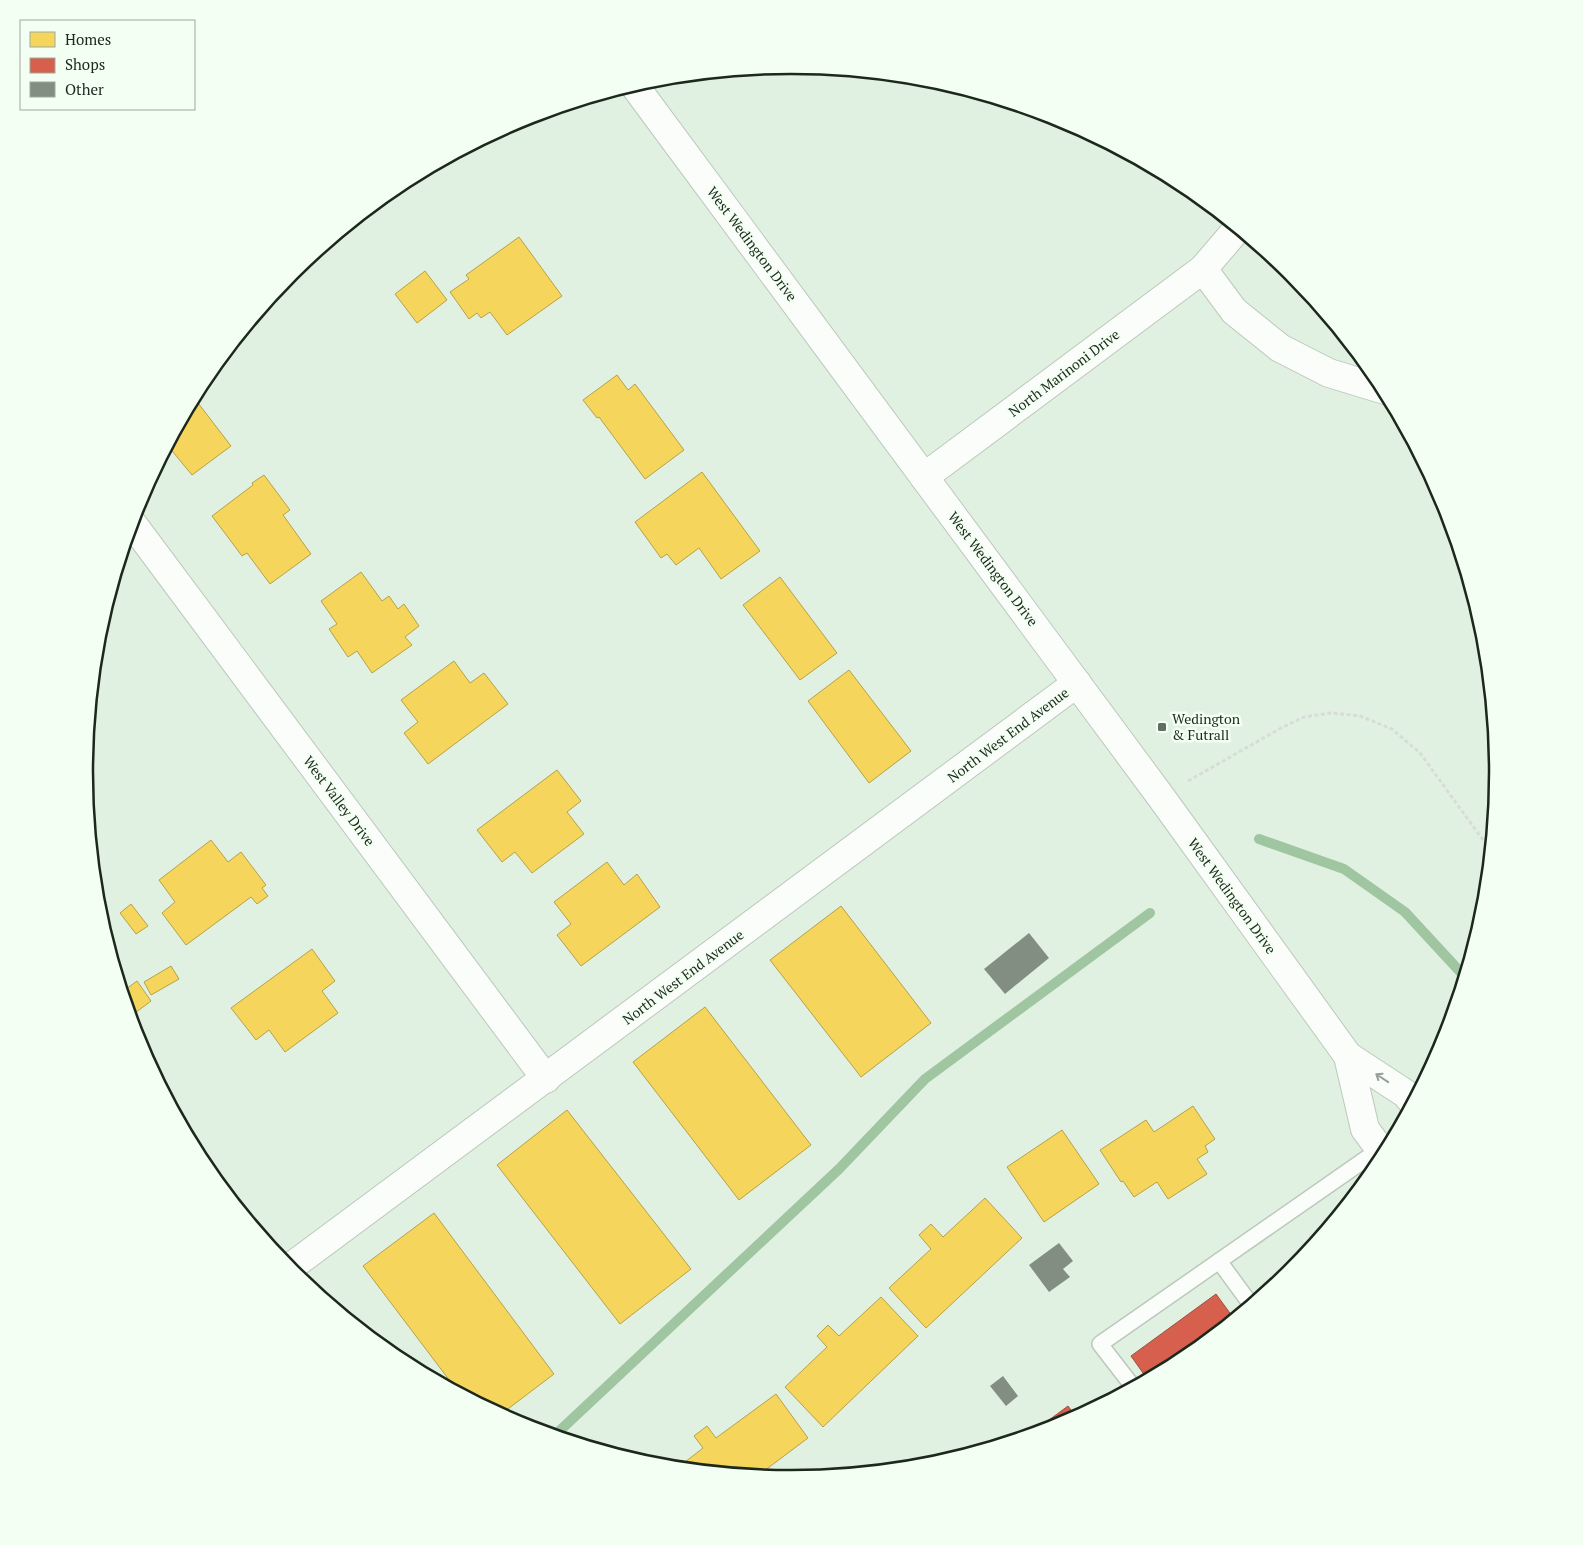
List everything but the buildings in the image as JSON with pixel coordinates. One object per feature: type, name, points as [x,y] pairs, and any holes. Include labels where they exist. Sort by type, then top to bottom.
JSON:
[{"type":"street","name":"West Wedington Drive","points":[[639,91],[1161,796],[1348,1056],[1406,1094],[1409,1098]]},
{"type":"street","name":"North Marinoni Drive","points":[[924,477],[1203,270],[1234,232]]},
{"type":"street","points":[[1203,270],[1234,311],[1280,348],[1329,373],[1374,387]]},
{"type":"street","name":"West Valley Drive","points":[[137,530],[546,1079]]},
{"type":"street","name":"North West End Avenue","points":[[294,1264],[1077,683]]},
{"type":"street","name":"West Wedington Drive","points":[[1348,1056],[1365,1129],[1379,1149]]},
{"type":"lane","points":[[1131,1384],[1100,1344],[1219,1261],[1374,1159]]},
{"type":"lane","points":[[1219,1261],[1248,1301]]},
{"type":"path","points":[[1161,796],[1304,717],[1331,712],[1360,716],[1392,729],[1420,753],[1486,844]]},
{"type":"waterway","points":[[1259,839],[1344,869],[1405,912],[1460,972]]},
{"type":"waterway","points":[[559,1431],[839,1169],[925,1079],[1150,913]]},
{"type":"place","name":"Wedington & Futrall","points":[[1162,727]]}]
